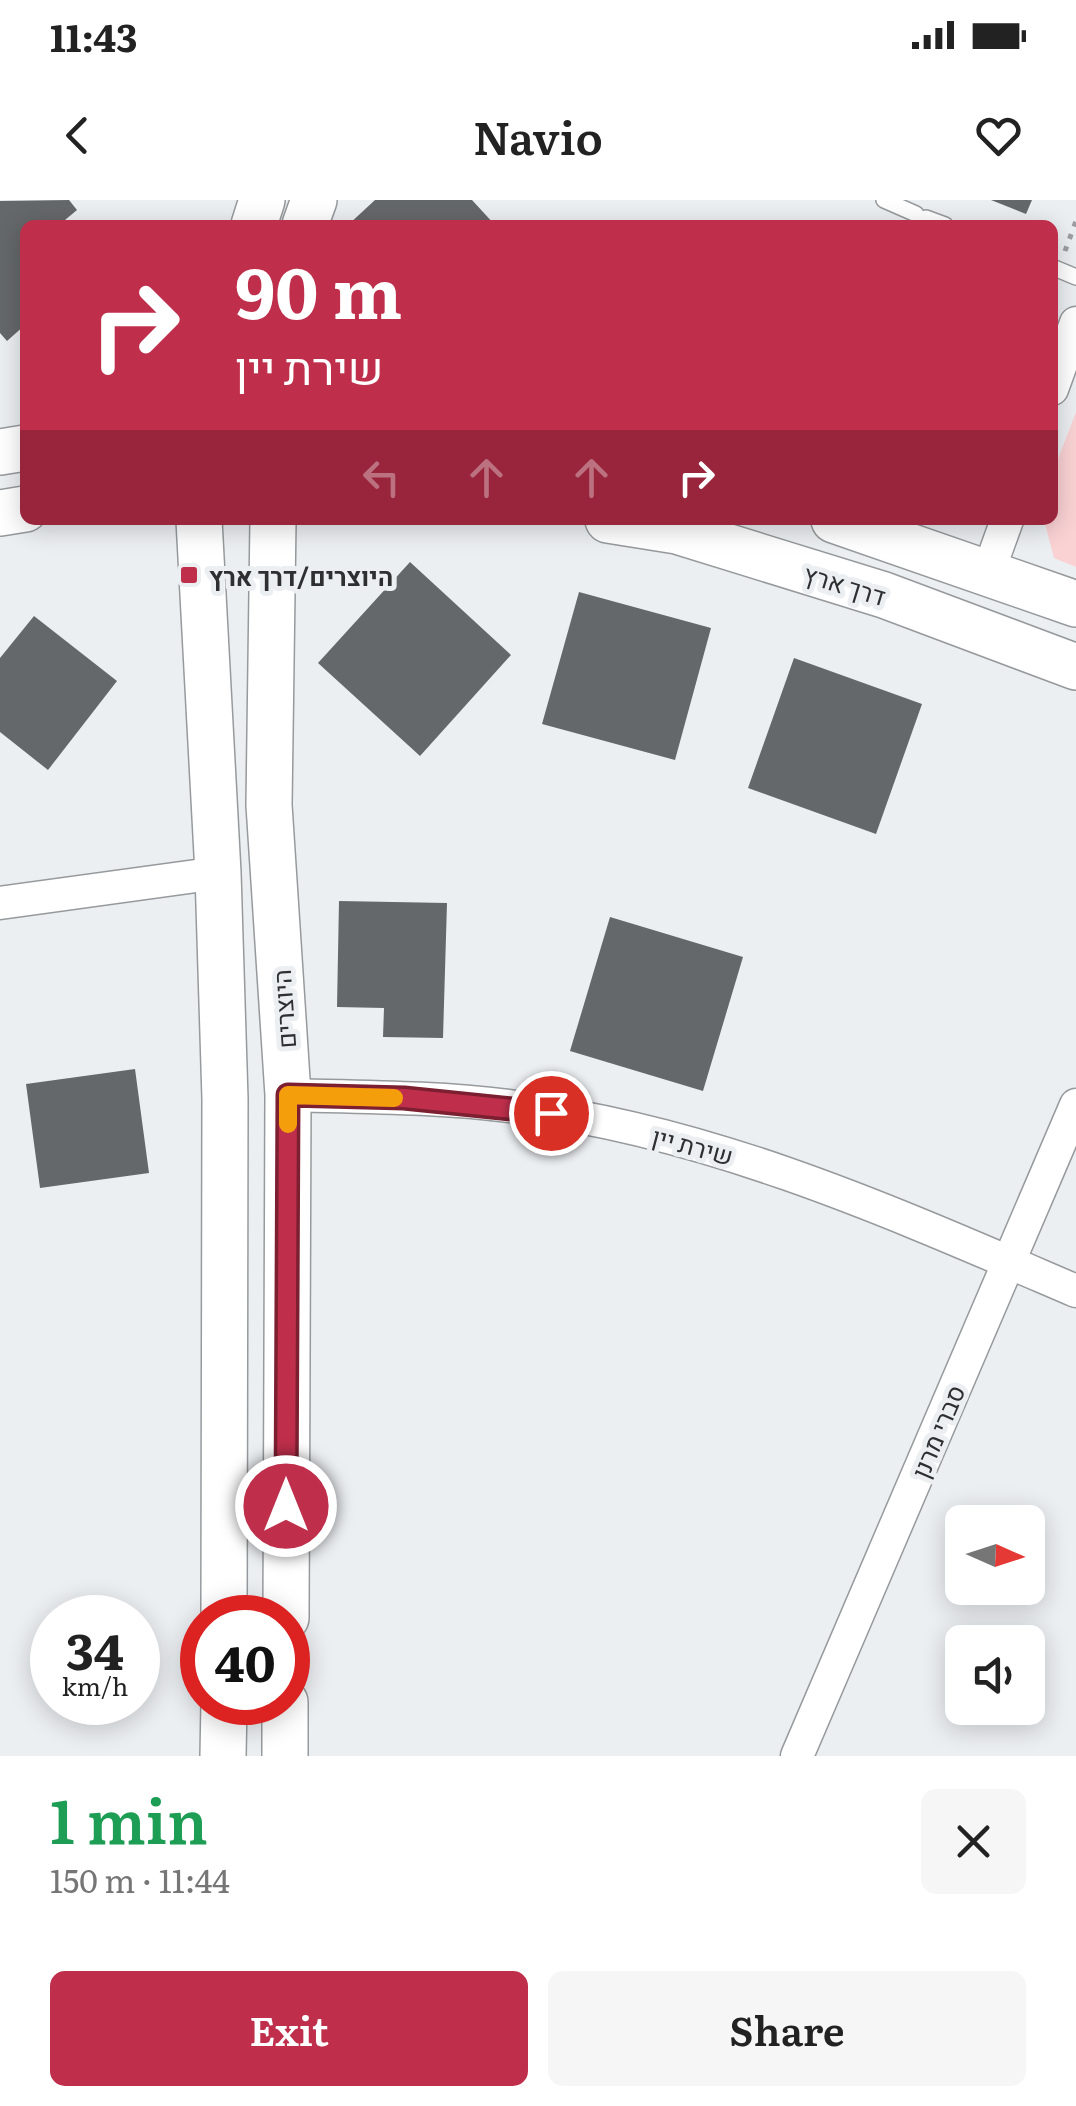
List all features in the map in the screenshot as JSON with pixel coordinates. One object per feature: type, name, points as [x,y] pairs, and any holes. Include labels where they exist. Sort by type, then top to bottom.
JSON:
[{"type":"street","points":[[1058,373],[1076,322]]},
{"type":"street","points":[[199,525],[218,873],[225,1099],[224,1595]]},
{"type":"street","points":[[218,525],[236,530],[254,525]]},
{"type":"street","name":"היוצרים","points":[[273,525],[269,805],[288,1095],[286,1595]]},
{"type":"street","name":"דרך ארץ","points":[[639,525],[677,531],[884,595],[1076,667]]},
{"type":"street","points":[[850,525],[989,570],[1076,604]]},
{"type":"street","points":[[989,570],[1005,525]]},
{"type":"street","points":[[0,904],[218,873]]},
{"type":"street","name":"שירת יין","points":[[288,1095],[516,1107],[620,1126],[833,1187],[1076,1291]]},
{"type":"street","name":"סברי מרנן","points":[[797,1756],[1076,1106]]},
{"type":"street","points":[[224,1725],[224,1756]]},
{"type":"street","points":[[285,1725],[285,1756]]},
{"type":"lane","points":[[884,200],[932,220]]},
{"type":"path","points":[[1058,263],[1076,221]]},
{"type":"shaded area","points":[[1076,412],[1076,567],[1054,558],[1045,525],[1058,525],[1058,459]]},
{"type":"building","points":[[69,200],[77,210],[65,220],[20,220],[20,329],[7,341],[0,333],[0,201]]},
{"type":"building","points":[[375,200],[472,200],[490,220],[353,220]]},
{"type":"building","points":[[991,200],[1032,200],[1026,214]]},
{"type":"building","points":[[410,562],[511,655],[420,756],[318,663]]},
{"type":"building","points":[[579,592],[711,628],[675,760],[542,724]]},
{"type":"building","points":[[34,616],[117,681],[48,770],[0,732],[0,658]]},
{"type":"building","points":[[794,658],[922,704],[876,834],[748,788]]},
{"type":"building","points":[[339,901],[447,903],[443,1038],[383,1037],[384,1008],[337,1007]]},
{"type":"building","points":[[610,917],[743,957],[703,1091],[570,1051]]},
{"type":"building","points":[[135,1069],[149,1173],[40,1188],[26,1084]]},
{"type":"slow traffic","points":[[288,1124],[288,1095],[394,1098]]},
{"type":"place","name":"היוצרים/דרך ארץ","points":[[189,575]]},
{"type":"route","points":[[286,1506],[288,1095],[404,1098],[551,1113]]}]
